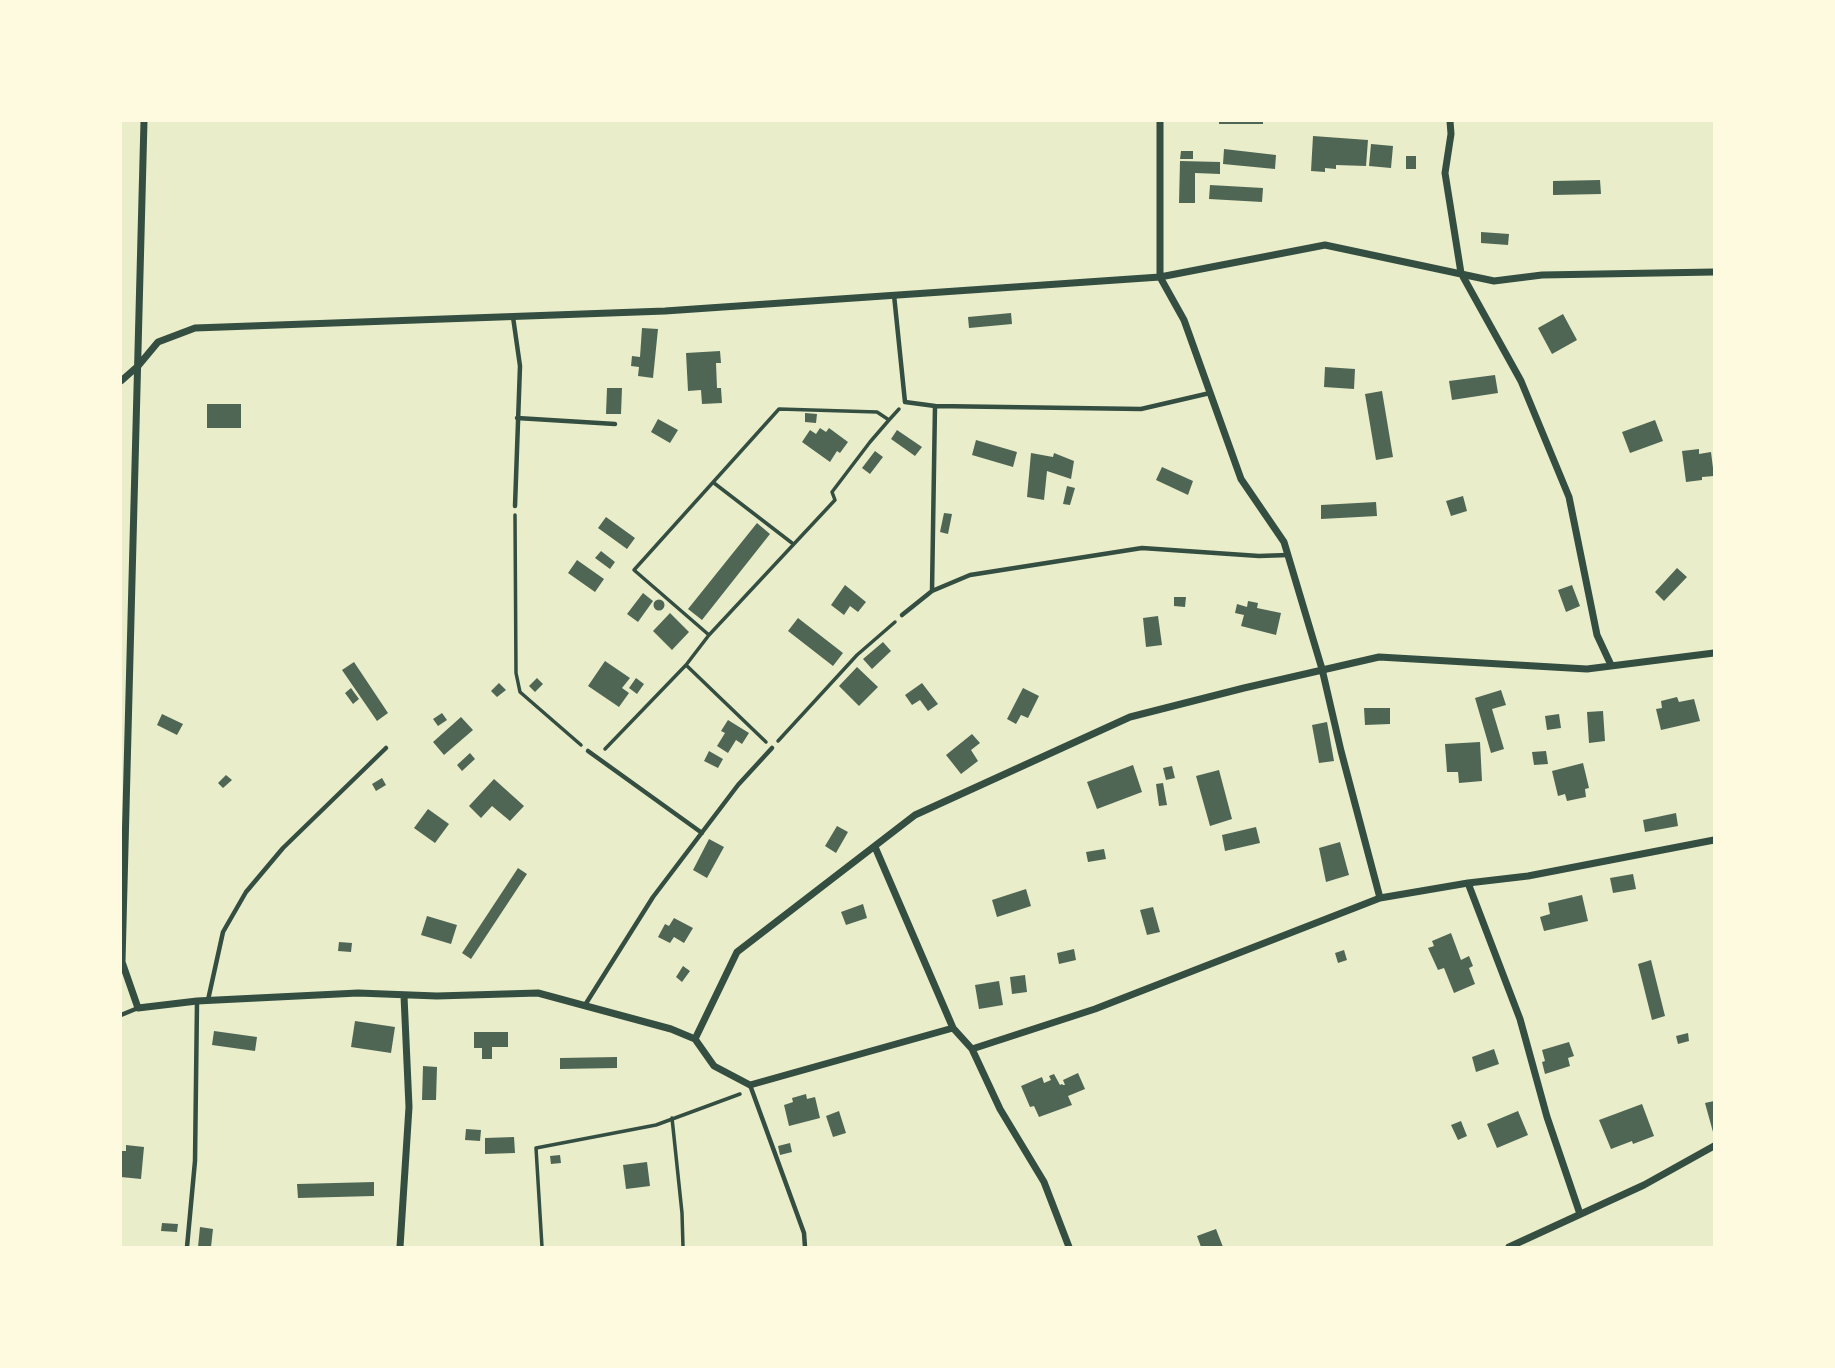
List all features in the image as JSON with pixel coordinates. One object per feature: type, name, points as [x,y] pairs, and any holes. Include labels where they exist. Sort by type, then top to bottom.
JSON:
[{"type":"street","points":[[144,121],[122,962],[138,1008],[208,1000],[358,993],[404,996],[538,993],[671,1029],[695,1039],[714,1066],[750,1086],[953,1028]]},
{"type":"street","points":[[1160,121],[1160,277],[1184,320],[1241,479],[1284,542],[1322,669],[1340,751],[1380,898]]},
{"type":"street","points":[[1450,121],[1451,134],[1445,173],[1461,273],[1521,381],[1569,497],[1597,635],[1611,665]]},
{"type":"street","points":[[121,381],[158,342],[195,328],[665,311],[1160,277],[1325,245],[1494,281],[1542,275],[1714,272]]},
{"type":"street","points":[[695,1039],[737,952],[915,815],[1130,718],[1379,657],[1587,669],[1714,653]]},
{"type":"street","points":[[972,1049],[1095,1009],[1380,898],[1528,876],[1714,840]]},
{"type":"street","points":[[875,847],[953,1028],[972,1049],[1000,1109],[1044,1182],[1069,1247]]},
{"type":"street","points":[[1468,883],[1520,1019],[1547,1117],[1580,1214]]},
{"type":"street","points":[[400,1247],[409,1107],[404,996]]},
{"type":"street","points":[[1509,1247],[1644,1185],[1714,1146]]},
{"type":"lane","points":[[894,295],[905,402],[934,406],[1141,409],[1211,393]]},
{"type":"lane","points":[[513,317],[520,366],[515,506]]},
{"type":"lane","points":[[932,591],[934,406]]},
{"type":"lane","points":[[517,418],[615,424]]},
{"type":"lane","points":[[902,615],[932,591],[970,575],[1142,548],[1259,556],[1288,555]]},
{"type":"lane","points":[[208,1000],[223,932],[247,892],[283,848],[386,748]]},
{"type":"lane","points":[[585,1005],[653,897],[738,785],[772,748]]},
{"type":"lane","points":[[588,751],[702,833]]},
{"type":"lane","points":[[187,1247],[195,1161],[197,1001]]},
{"type":"lane","points":[[121,1015],[138,1008]]},
{"type":"lane","points":[[750,1086],[804,1233],[805,1247]]},
{"type":"path","points":[[598,757],[686,665],[709,635],[792,543],[835,500],[832,492],[889,420],[877,412],[779,409],[634,570],[709,635]]},
{"type":"path","points":[[713,482],[792,543]]},
{"type":"path","points":[[515,506],[516,673],[520,692],[588,751]]},
{"type":"path","points":[[686,665],[772,748],[857,655],[902,615]]},
{"type":"path","points":[[542,1247],[536,1148],[656,1125],[737,1096],[750,1086]]},
{"type":"path","points":[[672,1118],[683,1247]]},
{"type":"building","points":[[1219,121],[1263,121],[1263,124],[1219,124]]},
{"type":"building","points":[[1313,136],[1368,140],[1366,166],[1336,165],[1336,169],[1325,168],[1325,172],[1311,171]]},
{"type":"building","points":[[1371,144],[1393,146],[1391,168],[1369,166]]},
{"type":"building","points":[[1224,149],[1276,155],[1275,169],[1223,164]]},
{"type":"building","points":[[1181,151],[1193,151],[1193,159],[1180,159]]},
{"type":"building","points":[[1406,156],[1416,156],[1416,169],[1406,169]]},
{"type":"building","points":[[1180,161],[1220,162],[1220,174],[1195,173],[1195,203],[1179,203]]},
{"type":"building","points":[[1600,180],[1601,194],[1553,195],[1553,181]]},
{"type":"building","points":[[1210,185],[1263,188],[1262,202],[1209,199]]},
{"type":"building","points":[[1481,232],[1509,234],[1508,245],[1481,243]]},
{"type":"building","points":[[1011,313],[1012,324],[969,328],[968,317]]},
{"type":"building","points":[[1563,314],[1577,340],[1552,354],[1538,328]]},
{"type":"building","points":[[642,328],[658,329],[653,378],[638,376],[639,367],[631,366],[632,356],[640,357]]},
{"type":"building","points":[[720,351],[721,363],[716,363],[717,388],[721,388],[722,403],[702,404],[701,390],[688,391],[686,353]]},
{"type":"building","points":[[1325,367],[1355,369],[1354,389],[1324,387]]},
{"type":"building","points":[[1495,375],[1498,393],[1452,400],[1449,381]]},
{"type":"building","points":[[607,388],[622,388],[621,414],[606,414]]},
{"type":"building","points":[[1382,391],[1393,457],[1376,460],[1365,394]]},
{"type":"building","points":[[207,404],[241,404],[241,428],[207,428]]},
{"type":"building","points":[[805,413],[817,414],[816,423],[805,422]]},
{"type":"building","points":[[658,419],[678,430],[670,443],[651,432]]},
{"type":"building","points":[[1655,420],[1663,441],[1630,453],[1622,432]]},
{"type":"building","points":[[820,428],[826,432],[829,428],[848,442],[840,453],[837,451],[830,462],[802,442],[810,430],[816,434]]},
{"type":"building","points":[[897,430],[922,447],[915,456],[891,439]]},
{"type":"building","points":[[976,440],[1017,452],[1013,467],[972,455]]},
{"type":"building","points":[[1699,449],[1699,454],[1711,452],[1714,476],[1686,482],[1682,451]]},
{"type":"building","points":[[875,451],[883,457],[870,474],[862,468]]},
{"type":"building","points":[[1031,453],[1053,457],[1054,453],[1074,461],[1071,479],[1047,471],[1044,500],[1027,497]]},
{"type":"building","points":[[1162,467],[1193,481],[1188,495],[1156,480]]},
{"type":"building","points":[[1067,486],[1075,488],[1070,505],[1063,504]]},
{"type":"building","points":[[1463,496],[1467,511],[1451,516],[1446,501]]},
{"type":"building","points":[[1376,502],[1377,516],[1321,519],[1321,505]]},
{"type":"building","points":[[944,513],[952,514],[948,534],[940,532]]},
{"type":"building","points":[[606,517],[635,538],[627,549],[598,528]]},
{"type":"building","points":[[757,523],[770,534],[702,620],[688,609]]},
{"type":"building","points":[[601,551],[615,562],[610,569],[595,558]]},
{"type":"building","points":[[577,560],[604,579],[595,592],[568,573]]},
{"type":"building","points":[[1677,568],[1687,577],[1664,601],[1655,592]]},
{"type":"building","points":[[845,585],[866,602],[858,612],[850,606],[844,615],[831,605]]},
{"type":"building","points":[[1572,585],[1580,606],[1566,612],[1558,590]]},
{"type":"building","points":[[643,593],[653,601],[638,622],[627,614]]},
{"type":"building","points":[[1174,597],[1186,597],[1185,607],[1174,606]]},
{"type":"building","points":[[659,599],[665,605],[659,611],[653,605]]},
{"type":"building","points":[[1248,601],[1258,603],[1257,608],[1281,613],[1276,635],[1241,626],[1244,615],[1235,613],[1237,604],[1247,607]]},
{"type":"building","points":[[670,613],[689,632],[672,650],[653,631]]},
{"type":"building","points":[[1158,616],[1162,645],[1146,647],[1143,618]]},
{"type":"building","points":[[798,618],[843,653],[833,666],[788,631]]},
{"type":"building","points":[[883,642],[891,651],[872,669],[863,659]]},
{"type":"building","points":[[605,661],[630,678],[622,688],[629,693],[619,707],[588,686]]},
{"type":"building","points":[[354,662],[388,713],[377,721],[342,670]]},
{"type":"building","points":[[857,667],[878,687],[859,706],[839,686]]},
{"type":"building","points":[[537,678],[543,684],[535,692],[529,686]]},
{"type":"building","points":[[636,678],[644,684],[637,694],[629,688]]},
{"type":"building","points":[[499,683],[506,690],[497,697],[491,691]]},
{"type":"building","points":[[922,683],[938,704],[928,711],[920,700],[912,705],[905,695]]},
{"type":"building","points":[[351,688],[359,699],[353,704],[345,693]]},
{"type":"building","points":[[1023,688],[1039,696],[1028,718],[1021,715],[1016,724],[1007,719]]},
{"type":"building","points":[[1501,690],[1506,705],[1492,709],[1504,749],[1491,753],[1475,698]]},
{"type":"building","points":[[1677,697],[1679,702],[1694,699],[1700,721],[1661,730],[1656,709],[1662,708],[1661,701]]},
{"type":"building","points":[[1364,708],[1390,708],[1390,724],[1365,725]]},
{"type":"building","points":[[1603,711],[1605,741],[1589,743],[1587,712]]},
{"type":"building","points":[[442,713],[447,720],[438,726],[433,719]]},
{"type":"building","points":[[162,714],[183,724],[177,735],[157,725]]},
{"type":"building","points":[[1559,714],[1561,728],[1547,730],[1545,716]]},
{"type":"building","points":[[461,717],[473,730],[444,755],[433,742]]},
{"type":"building","points":[[728,720],[749,733],[742,744],[736,740],[728,753],[717,746],[725,733],[721,731]]},
{"type":"building","points":[[1327,722],[1334,761],[1319,763],[1312,725]]},
{"type":"building","points":[[972,734],[980,743],[971,750],[978,761],[961,774],[946,755]]},
{"type":"building","points":[[1480,742],[1482,781],[1459,783],[1458,772],[1447,772],[1445,744]]},
{"type":"building","points":[[709,751],[723,759],[718,768],[704,761]]},
{"type":"building","points":[[1546,751],[1548,764],[1534,765],[1532,752]]},
{"type":"building","points":[[470,753],[475,759],[462,771],[457,765]]},
{"type":"building","points":[[1583,763],[1589,788],[1585,789],[1586,797],[1567,801],[1565,794],[1558,796],[1552,771]]},
{"type":"building","points":[[1133,765],[1142,792],[1097,809],[1087,782]]},
{"type":"building","points":[[1172,766],[1175,778],[1166,780],[1163,768]]},
{"type":"building","points":[[1219,770],[1232,819],[1210,826],[1196,776]]},
{"type":"building","points":[[226,775],[232,780],[223,788],[218,783]]},
{"type":"building","points":[[382,778],[386,785],[376,791],[372,784]]},
{"type":"building","points":[[494,779],[524,806],[510,821],[492,806],[481,818],[469,806]]},
{"type":"building","points":[[1163,783],[1167,805],[1159,806],[1156,784]]},
{"type":"building","points":[[428,809],[449,824],[435,843],[414,828]]},
{"type":"building","points":[[1676,813],[1678,826],[1645,832],[1643,820]]},
{"type":"building","points":[[837,826],[848,832],[836,853],[825,846]]},
{"type":"building","points":[[1256,827],[1260,843],[1225,851],[1222,835]]},
{"type":"building","points":[[709,839],[724,847],[707,878],[693,870]]},
{"type":"building","points":[[1340,842],[1349,875],[1326,882],[1319,848]]},
{"type":"building","points":[[1104,849],[1106,859],[1088,862],[1086,852]]},
{"type":"building","points":[[518,868],[527,874],[471,959],[462,953]]},
{"type":"building","points":[[1633,874],[1636,889],[1613,893],[1610,878]]},
{"type":"building","points":[[1026,889],[1031,906],[997,917],[992,900]]},
{"type":"building","points":[[1582,895],[1588,921],[1544,931],[1540,917],[1550,914],[1548,903]]},
{"type":"building","points":[[863,904],[867,918],[846,925],[841,912]]},
{"type":"building","points":[[1153,907],[1160,932],[1147,935],[1140,910]]},
{"type":"building","points":[[427,916],[457,925],[451,944],[421,935]]},
{"type":"building","points":[[674,918],[693,928],[684,943],[674,937],[670,943],[658,937],[665,924],[669,926]]},
{"type":"building","points":[[1451,933],[1461,960],[1469,956],[1473,966],[1469,968],[1475,984],[1454,993],[1444,968],[1438,970],[1428,948],[1434,946],[1432,941]]},
{"type":"building","points":[[339,942],[352,943],[351,952],[338,951]]},
{"type":"building","points":[[1074,949],[1076,960],[1059,964],[1057,953]]},
{"type":"building","points":[[1344,950],[1347,960],[1338,963],[1335,953]]},
{"type":"building","points":[[1651,960],[1665,1016],[1652,1020],[1638,964]]},
{"type":"building","points":[[683,966],[690,971],[682,982],[676,977]]},
{"type":"building","points":[[1025,975],[1027,992],[1012,994],[1010,977]]},
{"type":"building","points":[[999,981],[1003,1005],[979,1009],[975,985]]},
{"type":"building","points":[[355,1021],[395,1027],[391,1053],[351,1047]]},
{"type":"building","points":[[214,1031],[257,1037],[255,1051],[212,1045]]},
{"type":"building","points":[[474,1032],[508,1032],[508,1047],[492,1047],[492,1059],[482,1059],[482,1048],[474,1048]]},
{"type":"building","points":[[1688,1033],[1689,1041],[1678,1044],[1676,1036]]},
{"type":"building","points":[[1569,1042],[1574,1056],[1568,1058],[1570,1066],[1545,1074],[1542,1050]]},
{"type":"building","points":[[1494,1049],[1499,1064],[1476,1072],[1472,1057]]},
{"type":"building","points":[[617,1057],[617,1068],[560,1069],[560,1058]]},
{"type":"building","points":[[423,1066],[437,1067],[436,1100],[422,1100]]},
{"type":"building","points":[[1078,1073],[1085,1089],[1068,1096],[1072,1105],[1039,1117],[1034,1106],[1030,1107],[1021,1086],[1042,1077],[1044,1083],[1051,1080],[1049,1076],[1054,1074],[1060,1085],[1065,1085],[1063,1080]]},
{"type":"building","points":[[806,1094],[807,1099],[815,1097],[820,1118],[789,1126],[784,1105],[793,1102],[792,1098]]},
{"type":"building","points":[[1714,1101],[1714,1132],[1713,1132],[1705,1103]]},
{"type":"building","points":[[1642,1104],[1654,1136],[1611,1149],[1599,1120]]},
{"type":"building","points":[[839,1111],[846,1133],[833,1137],[826,1116]]},
{"type":"building","points":[[1518,1111],[1528,1135],[1497,1148],[1487,1124]]},
{"type":"building","points":[[1461,1121],[1467,1136],[1458,1140],[1451,1125]]},
{"type":"building","points":[[466,1129],[481,1130],[480,1141],[465,1140]]},
{"type":"building","points":[[514,1137],[515,1153],[485,1154],[485,1138]]},
{"type":"building","points":[[790,1143],[792,1152],[780,1155],[778,1146]]},
{"type":"building","points":[[126,1145],[144,1147],[141,1179],[121,1177],[121,1151],[126,1151]]},
{"type":"building","points":[[560,1155],[561,1163],[551,1164],[550,1156]]},
{"type":"building","points":[[647,1162],[650,1186],[626,1189],[623,1165]]},
{"type":"building","points":[[374,1182],[374,1196],[298,1198],[297,1184]]},
{"type":"building","points":[[162,1223],[178,1224],[177,1232],[161,1231]]},
{"type":"building","points":[[200,1227],[213,1229],[211,1247],[198,1247]]},
{"type":"building","points":[[1216,1229],[1223,1247],[1201,1247],[1197,1236]]}]
